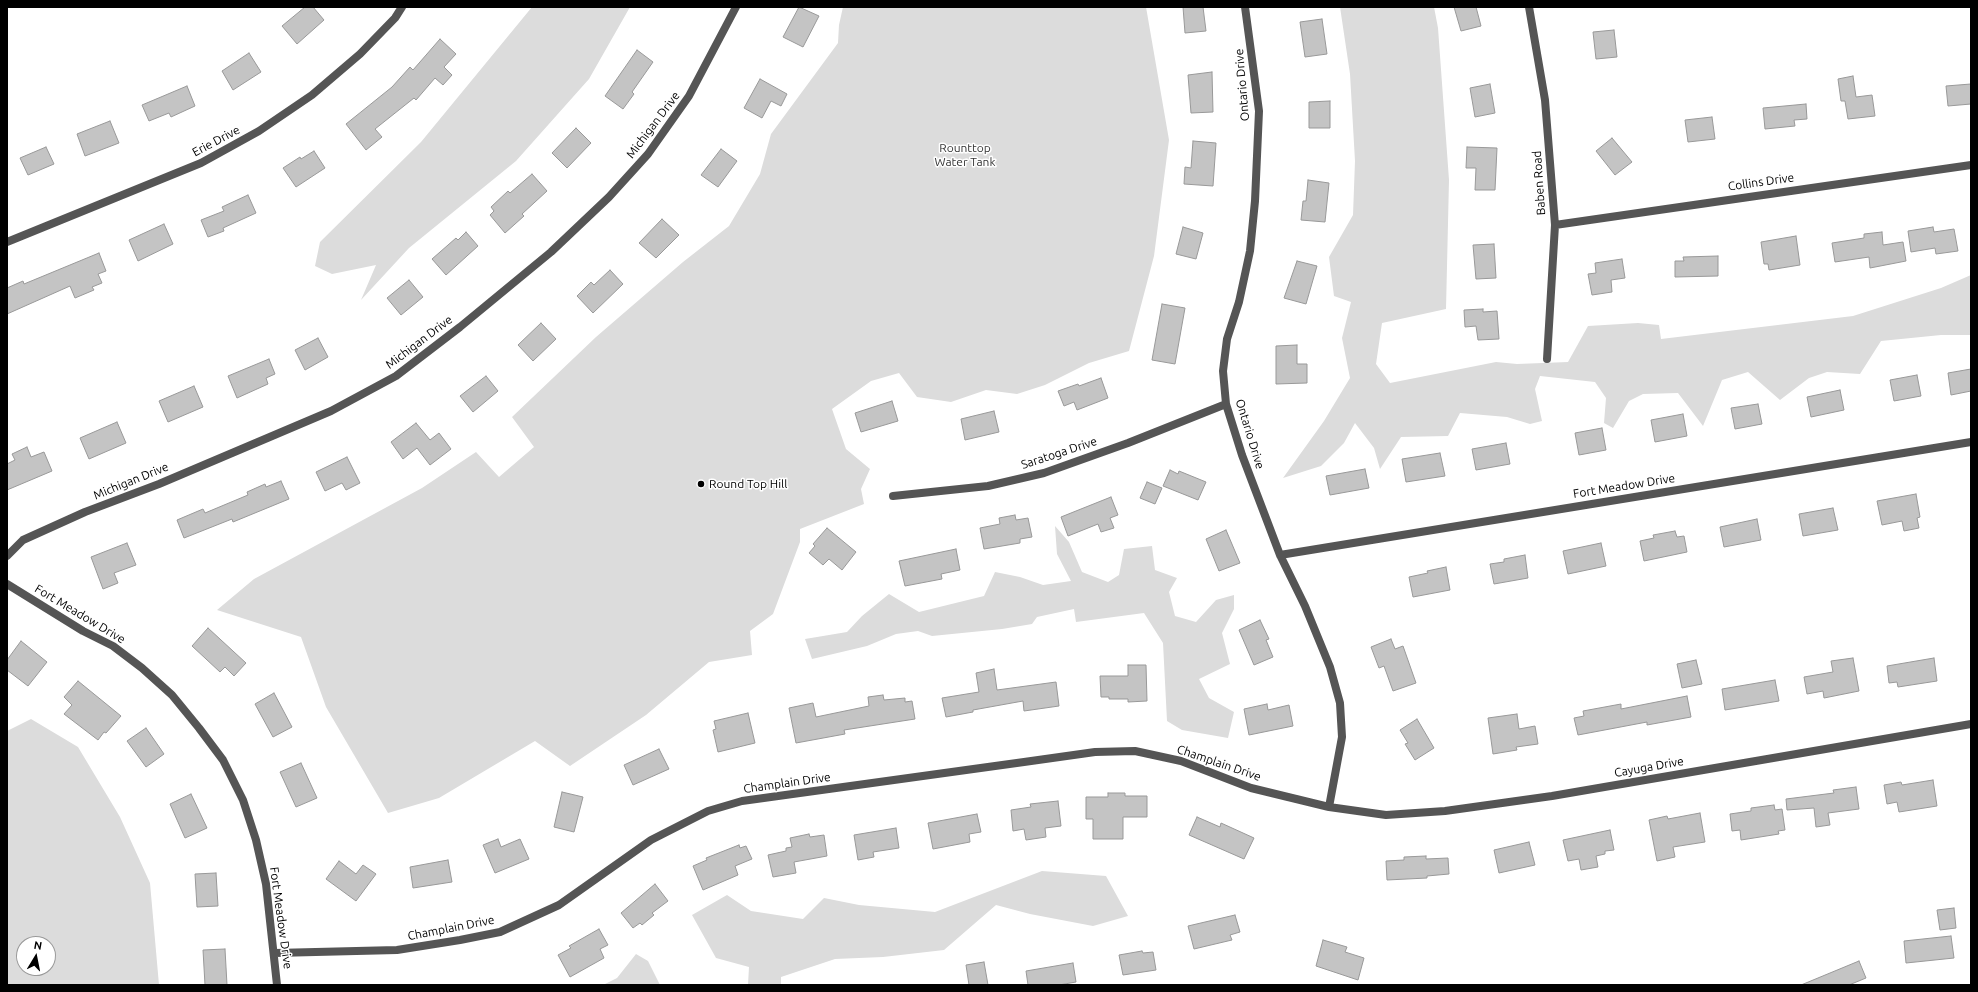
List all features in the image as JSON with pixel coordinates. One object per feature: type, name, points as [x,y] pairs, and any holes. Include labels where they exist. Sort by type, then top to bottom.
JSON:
[{"type":"street","name":"Erie Drive","points":[[7,242],[201,163],[259,131],[312,95],[360,54],[395,18],[402,7]]},
{"type":"street","name":"Michigan Drive","points":[[7,556],[23,540],[85,512],[159,484],[331,411],[396,376],[460,327],[552,252],[609,197],[648,154],[689,96],[736,7]]},
{"type":"street","name":"Ontario Drive","points":[[1246,7],[1259,111],[1255,201],[1250,251],[1239,302],[1227,339],[1223,371],[1226,404],[1242,456],[1280,554],[1305,606],[1327,660],[1340,703],[1342,737],[1329,807]]},
{"type":"street","name":"Baben Road","points":[[1529,7],[1545,100],[1555,225],[1547,359]]},
{"type":"street","name":"Collins Drive","points":[[1555,225],[1971,165]]},
{"type":"street","name":"Saratoga Drive","points":[[893,496],[988,486],[1044,473],[1128,443],[1226,404]]},
{"type":"street","name":"Fort Meadow Drive","points":[[1280,554],[1971,442]]},
{"type":"street","name":"Fort Meadow Drive","points":[[7,584],[83,631],[113,646],[172,695],[223,760],[243,800],[256,840],[266,884],[278,985]]},
{"type":"street","name":"Cayuga Drive","points":[[1329,807],[1386,815],[1445,811],[1552,796],[1971,724]]},
{"type":"street","name":"Champlain Drive","points":[[275,953],[397,950],[500,932],[559,905],[651,840],[708,811],[742,801],[849,786],[1095,752],[1135,751],[1181,761],[1251,788],[1329,807]]},
{"type":"green space","points":[[532,7],[630,7],[589,79],[516,161],[409,248],[361,300],[376,265],[332,274],[315,266],[320,242],[421,142]]},
{"type":"green space","name":"Rounttop Water Tank","points":[[843,7],[1146,7],[1169,140],[1154,256],[1129,351],[1089,363],[1045,385],[1017,394],[986,390],[951,402],[917,397],[899,373],[871,381],[832,409],[846,449],[870,469],[861,489],[864,504],[800,529],[800,542],[773,614],[750,631],[752,655],[709,662],[646,715],[570,766],[535,741],[439,798],[388,813],[326,707],[301,637],[217,610],[254,579],[422,488],[476,452],[499,477],[534,447],[512,417],[596,337],[683,262],[729,226],[760,174],[771,134],[838,43],[839,25]]},
{"type":"green space","points":[[1340,7],[1434,7],[1438,28],[1449,180],[1446,309],[1382,323],[1376,364],[1390,383],[1496,362],[1517,364],[1568,362],[1588,326],[1638,323],[1659,325],[1661,339],[1853,316],[1941,288],[1971,275],[1971,335],[1941,335],[1881,341],[1860,374],[1827,372],[1809,378],[1780,400],[1748,372],[1722,380],[1703,426],[1678,393],[1643,394],[1629,401],[1613,428],[1604,423],[1606,398],[1595,382],[1540,376],[1535,389],[1542,421],[1530,424],[1507,417],[1460,413],[1448,436],[1401,437],[1380,469],[1374,448],[1355,423],[1344,443],[1321,466],[1283,478],[1324,421],[1350,378],[1342,338],[1351,302],[1334,296],[1329,257],[1353,215],[1355,161],[1350,74]]},
{"type":"green space","points":[[1055,526],[1069,542],[1082,572],[1108,582],[1119,575],[1124,549],[1152,546],[1155,570],[1177,578],[1169,592],[1175,616],[1196,622],[1216,600],[1234,595],[1234,609],[1222,633],[1230,664],[1199,679],[1209,698],[1234,712],[1228,738],[1182,730],[1167,721],[1163,643],[1144,613],[1076,622],[1074,609],[1037,617],[1032,624],[1002,629],[932,636],[918,631],[896,634],[867,646],[812,659],[805,639],[847,632],[862,616],[889,594],[919,612],[984,596],[995,572],[1020,577],[1043,585],[1071,581],[1057,554]]},
{"type":"green space","points":[[31,719],[78,747],[120,817],[150,883],[159,985],[7,985],[7,731]]},
{"type":"green space","points":[[1042,871],[1106,876],[1128,916],[1093,926],[1030,914],[996,905],[944,950],[883,957],[835,959],[781,977],[781,985],[748,985],[749,967],[716,958],[692,915],[727,895],[751,911],[803,919],[824,898],[859,905],[935,912]]},
{"type":"green space","points":[[636,954],[648,961],[660,985],[603,985],[617,978]]},
{"type":"building","points":[[305,7],[313,7],[324,20],[297,44],[282,26]]},
{"type":"building","points":[[799,7],[819,16],[803,47],[783,37]]},
{"type":"building","points":[[1183,7],[1203,7],[1206,31],[1185,33]]},
{"type":"building","points":[[1454,7],[1476,7],[1481,26],[1461,31]]},
{"type":"building","points":[[1322,19],[1327,54],[1305,57],[1300,22]]},
{"type":"building","points":[[1614,30],[1617,57],[1596,59],[1593,32]]},
{"type":"building","points":[[440,39],[456,54],[444,67],[452,75],[443,85],[435,78],[416,100],[414,98],[375,129],[382,137],[366,150],[346,124],[392,87],[410,67],[413,70]]},
{"type":"building","points":[[637,50],[653,62],[632,92],[634,94],[623,109],[605,96]]},
{"type":"building","points":[[249,53],[261,72],[233,90],[222,71]]},
{"type":"building","points":[[1212,72],[1213,112],[1191,113],[1188,75]]},
{"type":"building","points":[[1853,76],[1856,97],[1872,95],[1875,116],[1848,119],[1845,101],[1841,101],[1838,79]]},
{"type":"building","points":[[760,79],[787,94],[781,106],[771,101],[762,118],[744,108]]},
{"type":"building","points":[[1490,84],[1495,113],[1475,117],[1470,88]]},
{"type":"building","points":[[1971,84],[1971,104],[1948,106],[1946,86]]},
{"type":"building","points":[[187,86],[195,106],[171,117],[169,113],[149,121],[142,105]]},
{"type":"building","points":[[1330,101],[1330,128],[1309,128],[1309,102]]},
{"type":"building","points":[[1806,104],[1807,119],[1794,120],[1795,126],[1765,129],[1763,108]]},
{"type":"building","points":[[1712,117],[1715,139],[1688,142],[1685,120]]},
{"type":"building","points":[[110,121],[119,143],[85,156],[77,134]]},
{"type":"building","points":[[576,128],[591,143],[567,168],[552,153]]},
{"type":"building","points":[[1612,138],[1632,162],[1615,175],[1596,151]]},
{"type":"building","points":[[1193,141],[1216,143],[1213,186],[1184,184],[1185,167],[1191,168]]},
{"type":"building","points":[[46,147],[54,164],[28,175],[20,158]]},
{"type":"building","points":[[1467,147],[1497,148],[1495,190],[1475,190],[1476,168],[1466,168]]},
{"type":"building","points":[[721,149],[737,161],[718,187],[701,175]]},
{"type":"building","points":[[314,151],[325,168],[296,187],[283,168],[300,157],[301,159]]},
{"type":"building","points":[[532,174],[547,191],[522,214],[524,216],[505,233],[490,215],[494,211],[491,207],[508,191],[510,193]]},
{"type":"building","points":[[1308,180],[1329,183],[1325,222],[1301,220],[1303,201],[1306,201]]},
{"type":"building","points":[[248,195],[256,213],[223,228],[224,231],[208,237],[201,220],[224,211],[222,207]]},
{"type":"building","points":[[662,219],[679,235],[656,258],[639,243]]},
{"type":"building","points":[[164,224],[173,244],[138,261],[129,240]]},
{"type":"building","points":[[1183,227],[1203,233],[1196,259],[1176,254]]},
{"type":"building","points":[[1933,227],[1934,232],[1954,229],[1958,251],[1936,254],[1935,248],[1911,252],[1908,231]]},
{"type":"building","points":[[466,232],[478,246],[446,275],[432,259],[456,238],[458,240]]},
{"type":"building","points":[[1882,232],[1883,245],[1903,242],[1906,261],[1870,268],[1869,257],[1835,262],[1832,243],[1864,238],[1864,234]]},
{"type":"building","points":[[1796,236],[1800,265],[1769,270],[1768,264],[1764,264],[1761,242]]},
{"type":"building","points":[[1494,244],[1496,278],[1476,279],[1473,245]]},
{"type":"building","points":[[99,253],[106,271],[98,274],[102,283],[92,287],[94,290],[75,298],[70,286],[7,314],[7,288],[23,281],[24,284]]},
{"type":"building","points":[[1718,256],[1718,276],[1675,277],[1675,261],[1684,261],[1683,257]]},
{"type":"building","points":[[1622,259],[1625,278],[1611,280],[1612,292],[1592,295],[1588,274],[1596,273],[1595,263]]},
{"type":"building","points":[[1297,261],[1317,266],[1306,304],[1284,298]]},
{"type":"building","points":[[610,270],[623,284],[593,313],[577,296],[591,282],[594,285]]},
{"type":"building","points":[[409,280],[423,297],[401,315],[387,298]]},
{"type":"building","points":[[1162,304],[1185,308],[1175,364],[1152,360]]},
{"type":"building","points":[[1483,309],[1483,312],[1497,311],[1499,339],[1478,340],[1476,326],[1465,327],[1464,310]]},
{"type":"building","points":[[541,323],[556,339],[533,361],[518,345]]},
{"type":"building","points":[[318,338],[328,357],[305,370],[295,350]]},
{"type":"building","points":[[1297,345],[1297,364],[1307,364],[1307,383],[1276,384],[1276,346]]},
{"type":"building","points":[[269,359],[275,374],[266,378],[268,384],[237,398],[228,376]]},
{"type":"building","points":[[1971,369],[1971,391],[1951,395],[1948,373]]},
{"type":"building","points":[[1917,375],[1921,396],[1894,401],[1890,380]]},
{"type":"building","points":[[486,376],[498,391],[473,412],[460,396]]},
{"type":"building","points":[[1101,378],[1108,398],[1077,410],[1074,402],[1064,406],[1058,391],[1078,384],[1079,386]]},
{"type":"building","points":[[194,386],[203,407],[168,422],[159,401]]},
{"type":"building","points":[[1840,390],[1844,410],[1811,417],[1807,397]]},
{"type":"building","points":[[892,401],[898,421],[861,432],[855,413]]},
{"type":"building","points":[[1758,404],[1762,424],[1735,429],[1731,408]]},
{"type":"building","points":[[994,411],[999,432],[965,440],[961,419]]},
{"type":"building","points":[[1683,414],[1687,436],[1655,442],[1651,420]]},
{"type":"building","points":[[117,422],[126,443],[89,459],[80,438]]},
{"type":"building","points":[[416,423],[430,440],[439,433],[451,449],[430,465],[417,448],[403,459],[391,442]]},
{"type":"building","points":[[1602,428],[1606,450],[1579,455],[1575,433]]},
{"type":"building","points":[[1506,443],[1510,464],[1476,470],[1472,449]]},
{"type":"building","points":[[27,447],[31,457],[44,452],[52,471],[7,490],[7,464],[15,460],[12,454]]},
{"type":"building","points":[[1440,453],[1445,476],[1406,482],[1402,459]]},
{"type":"building","points":[[347,457],[360,483],[346,490],[342,483],[325,491],[316,472]]},
{"type":"building","points":[[1365,469],[1369,488],[1330,495],[1326,476]]},
{"type":"building","points":[[1170,470],[1178,474],[1179,471],[1206,482],[1198,500],[1163,486]]},
{"type":"building","points":[[281,481],[289,499],[233,522],[232,519],[184,538],[177,520],[203,509],[205,513],[248,495],[247,492],[265,484],[266,487]]},
{"type":"building","points":[[1147,482],[1162,488],[1155,504],[1140,498]]},
{"type":"building","points":[[1916,494],[1920,517],[1917,518],[1919,528],[1904,531],[1902,521],[1882,525],[1877,501]]},
{"type":"building","points":[[1111,497],[1118,515],[1110,518],[1114,528],[1101,532],[1098,524],[1068,536],[1061,517]]},
{"type":"building","points":[[1833,508],[1838,530],[1803,536],[1799,514]]},
{"type":"building","points":[[1015,515],[1016,520],[1028,518],[1032,537],[1020,539],[1020,543],[984,549],[980,528],[1000,524],[999,518]]},
{"type":"building","points":[[1757,519],[1761,540],[1724,547],[1720,527]]},
{"type":"building","points":[[827,528],[856,552],[842,570],[829,559],[823,565],[809,553],[815,546],[813,544]]},
{"type":"building","points":[[1226,530],[1240,563],[1219,571],[1206,539]]},
{"type":"building","points":[[1675,531],[1677,537],[1684,536],[1687,552],[1644,561],[1640,541],[1654,538],[1653,535]]},
{"type":"building","points":[[127,543],[136,565],[114,573],[118,583],[103,589],[91,557]]},
{"type":"building","points":[[1601,543],[1606,566],[1568,574],[1563,551]]},
{"type":"building","points":[[956,549],[960,570],[941,574],[942,579],[905,586],[899,561]]},
{"type":"building","points":[[1525,555],[1528,578],[1494,584],[1490,564],[1504,562],[1504,559]]},
{"type":"building","points":[[1446,567],[1450,590],[1413,597],[1409,577]]},
{"type":"building","points":[[1260,620],[1269,639],[1266,640],[1273,657],[1254,665],[1239,630]]},
{"type":"building","points":[[208,628],[246,663],[234,676],[225,667],[220,672],[192,646]]},
{"type":"building","points":[[1391,639],[1395,649],[1403,646],[1416,683],[1393,691],[1384,666],[1379,668],[1371,647]]},
{"type":"building","points":[[21,641],[47,662],[28,686],[7,670],[7,660]]},
{"type":"building","points":[[1853,658],[1859,691],[1824,698],[1823,691],[1807,694],[1804,677],[1833,672],[1831,661]]},
{"type":"building","points":[[1934,658],[1937,681],[1898,687],[1897,682],[1889,683],[1887,666]]},
{"type":"building","points":[[1696,660],[1702,684],[1682,688],[1677,664]]},
{"type":"building","points":[[1128,665],[1146,665],[1147,701],[1128,702],[1128,699],[1109,699],[1109,697],[1101,697],[1100,676],[1128,676]]},
{"type":"building","points":[[994,669],[997,690],[1056,682],[1059,706],[1024,711],[1023,701],[973,710],[973,712],[946,717],[942,698],[979,692],[976,673]]},
{"type":"building","points":[[1775,680],[1779,701],[1725,710],[1722,689]]},
{"type":"building","points":[[78,681],[121,716],[106,733],[104,732],[98,740],[64,714],[72,705],[64,697]]},
{"type":"building","points":[[274,693],[292,727],[273,737],[255,704]]},
{"type":"building","points":[[883,695],[884,700],[905,698],[905,702],[912,701],[915,719],[844,730],[845,734],[796,743],[789,708],[813,703],[816,717],[869,706],[868,697]]},
{"type":"building","points":[[1687,696],[1691,717],[1647,725],[1647,722],[1578,735],[1574,718],[1584,716],[1583,711],[1621,704],[1621,709]]},
{"type":"building","points":[[1267,704],[1268,710],[1289,705],[1293,726],[1249,735],[1244,709]]},
{"type":"building","points":[[748,713],[755,743],[718,752],[713,730],[716,729],[714,721]]},
{"type":"building","points":[[1517,714],[1519,729],[1535,726],[1538,744],[1516,747],[1517,750],[1493,754],[1488,718]]},
{"type":"building","points":[[1417,719],[1434,748],[1415,760],[1405,744],[1408,743],[1400,730]]},
{"type":"building","points":[[146,728],[164,754],[146,767],[127,741]]},
{"type":"building","points":[[659,749],[669,769],[633,785],[624,765]]},
{"type":"building","points":[[301,763],[317,798],[296,807],[280,772]]},
{"type":"building","points":[[1933,780],[1937,806],[1899,812],[1897,802],[1887,804],[1884,785],[1901,782],[1902,785]]},
{"type":"building","points":[[1856,787],[1859,809],[1828,813],[1830,825],[1816,827],[1814,808],[1787,810],[1786,799],[1834,793],[1833,790]]},
{"type":"building","points":[[562,792],[583,797],[574,832],[554,827]]},
{"type":"building","points":[[1108,793],[1125,793],[1125,796],[1147,796],[1147,817],[1123,817],[1123,839],[1093,839],[1093,819],[1086,819],[1086,797],[1108,797]]},
{"type":"building","points":[[191,794],[207,828],[185,838],[170,804]]},
{"type":"building","points":[[1058,801],[1061,826],[1045,828],[1046,837],[1026,840],[1024,829],[1013,831],[1011,810],[1031,807],[1030,804]]},
{"type":"building","points":[[1774,805],[1775,810],[1782,809],[1785,830],[1778,831],[1779,834],[1741,840],[1740,830],[1732,831],[1730,814],[1751,811],[1751,808]]},
{"type":"building","points":[[1700,813],[1705,842],[1673,847],[1675,857],[1657,861],[1649,820],[1667,816],[1668,819]]},
{"type":"building","points":[[977,814],[981,832],[969,834],[970,842],[933,849],[928,823]]},
{"type":"building","points":[[1197,817],[1220,827],[1221,823],[1254,838],[1244,859],[1189,835]]},
{"type":"building","points":[[896,828],[899,848],[873,852],[874,857],[858,860],[854,835]]},
{"type":"building","points":[[1610,830],[1614,850],[1605,851],[1605,854],[1596,856],[1598,867],[1581,870],[1579,859],[1568,861],[1563,840]]},
{"type":"building","points":[[809,834],[810,837],[824,835],[827,856],[794,862],[796,873],[773,877],[768,855],[786,851],[786,848],[792,847],[790,838]]},
{"type":"building","points":[[498,839],[501,847],[520,839],[529,859],[495,873],[483,845]]},
{"type":"building","points":[[1529,842],[1535,865],[1499,873],[1494,850]]},
{"type":"building","points":[[739,845],[740,848],[746,846],[752,859],[735,866],[738,875],[703,890],[693,866],[707,860],[706,858]]},
{"type":"building","points":[[1426,856],[1426,859],[1448,858],[1449,874],[1427,876],[1427,878],[1387,880],[1386,861],[1404,860],[1404,857]]},
{"type":"building","points":[[448,860],[452,882],[413,888],[410,867]]},
{"type":"building","points":[[339,861],[356,874],[363,865],[376,874],[356,901],[326,879]]},
{"type":"building","points":[[216,873],[218,906],[197,907],[195,874]]},
{"type":"building","points":[[655,884],[668,901],[652,913],[654,915],[642,925],[640,923],[633,928],[621,913]]},
{"type":"building","points":[[1954,908],[1956,928],[1940,930],[1937,910]]},
{"type":"building","points":[[1235,915],[1240,932],[1230,935],[1232,940],[1194,949],[1188,926]]},
{"type":"building","points":[[599,929],[608,945],[600,949],[604,958],[570,977],[558,955],[571,948],[569,946]]},
{"type":"building","points":[[1951,936],[1954,958],[1906,963],[1904,941]]},
{"type":"building","points":[[1323,940],[1347,947],[1345,952],[1364,958],[1358,980],[1316,966]]},
{"type":"building","points":[[225,949],[227,985],[205,985],[203,950]]},
{"type":"building","points":[[1142,951],[1143,953],[1153,952],[1156,970],[1123,975],[1119,955]]},
{"type":"building","points":[[1859,961],[1866,978],[1849,985],[1801,985]]},
{"type":"building","points":[[984,962],[988,985],[969,985],[966,965]]},
{"type":"building","points":[[1073,963],[1076,982],[1059,985],[1028,985],[1026,971]]},
{"type":"place","name":"Round Top Hill","points":[[701,484]]}]
